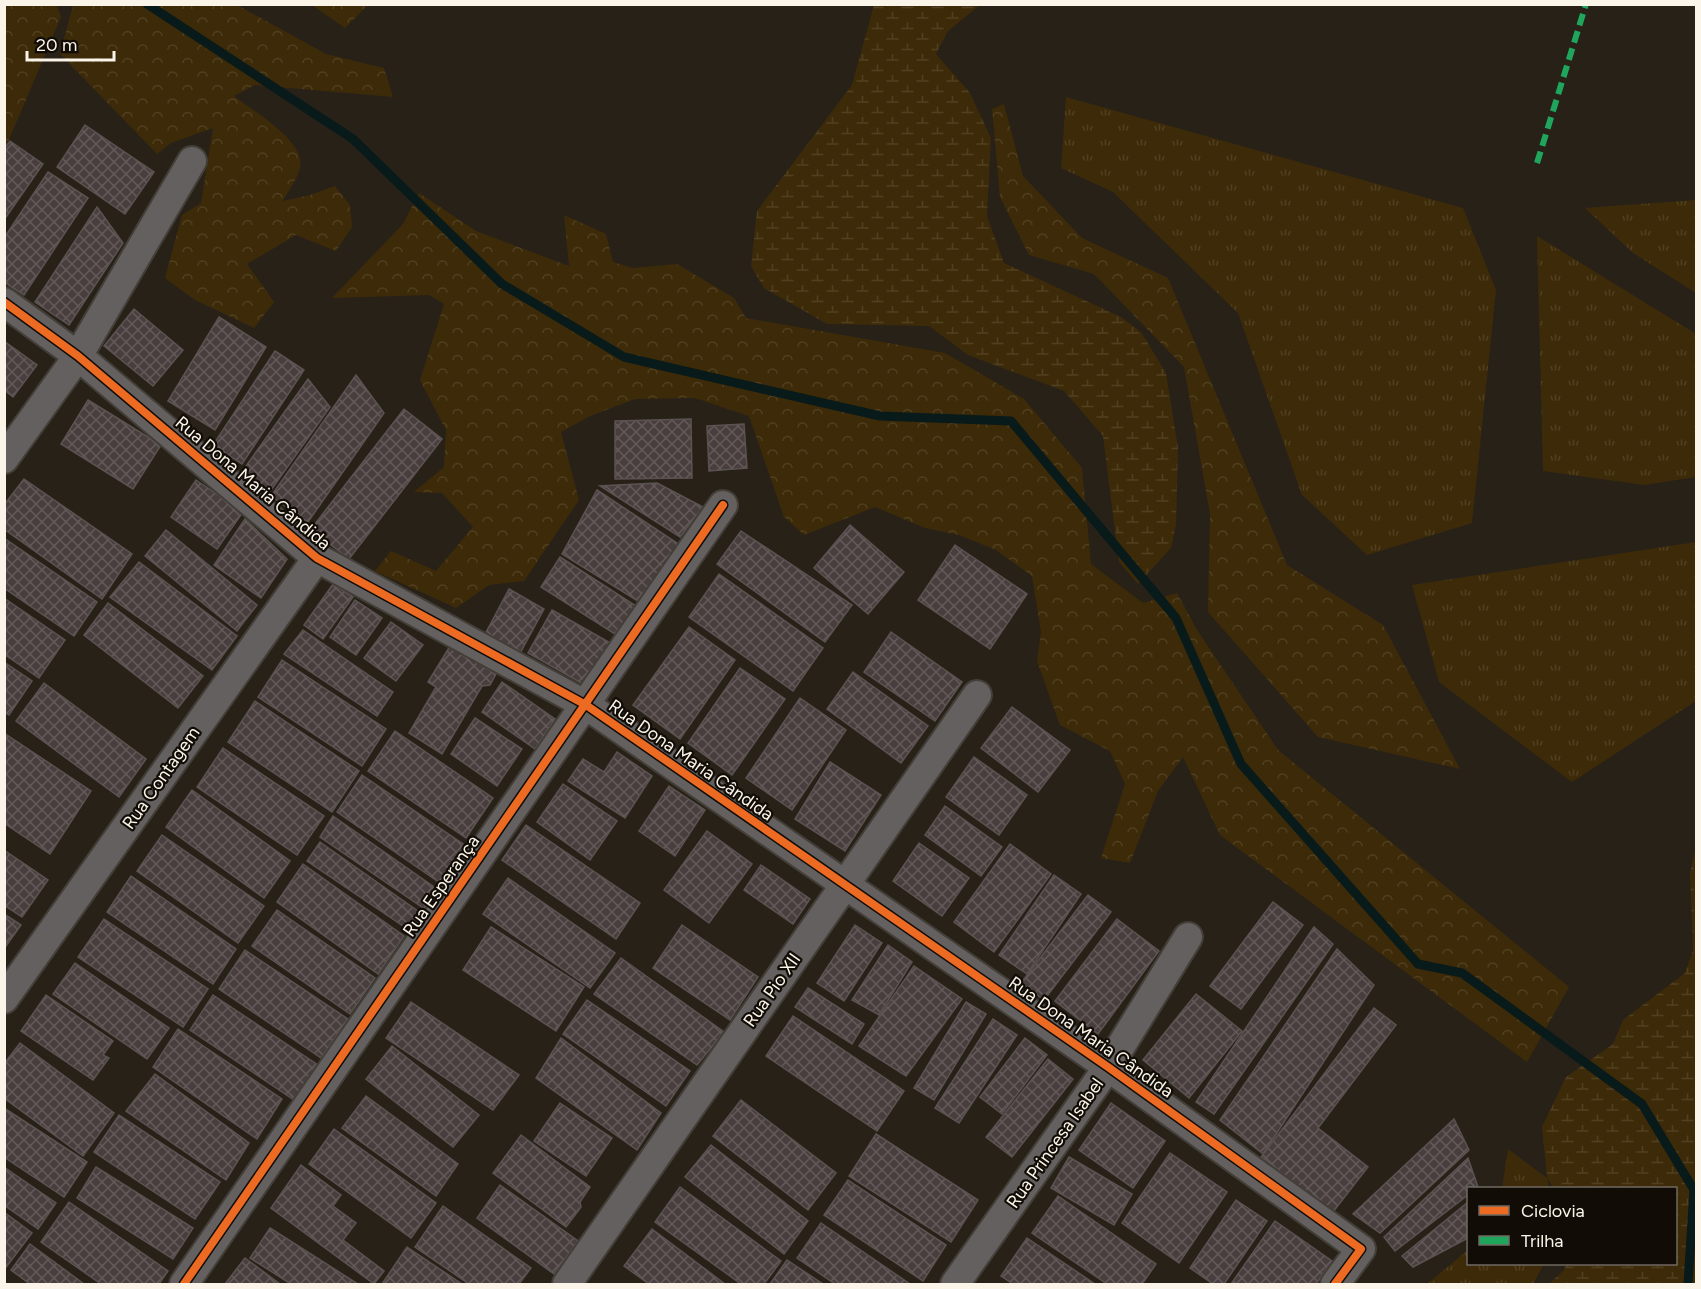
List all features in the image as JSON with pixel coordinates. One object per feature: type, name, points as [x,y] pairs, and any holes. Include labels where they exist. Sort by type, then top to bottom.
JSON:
[{"type":"street","points":[[4,459],[78,356],[192,161]]},
{"type":"street","name":"Rua Dona Maria Cândida","points":[[4,302],[78,356],[316,558],[585,705],[1108,1067],[1361,1249],[1335,1284]]},
{"type":"street","name":"Rua Esperança","points":[[184,1284],[723,505]]},
{"type":"street","name":"Rua Contagem","points":[[4,999],[316,558]]},
{"type":"street","name":"Rua Pio XII","points":[[567,1284],[977,695]]},
{"type":"street","name":"Rua Princesa Isabel","points":[[955,1284],[1108,1067],[1188,937]]},
{"type":"green space","points":[[5,5],[57,5],[61,17],[5,149]]},
{"type":"green space","points":[[73,5],[237,5],[326,54],[384,68],[393,97],[255,85],[234,96],[287,137],[300,158],[300,168],[295,181],[283,201],[335,186],[350,205],[352,227],[336,251],[296,235],[247,264],[274,302],[254,328],[195,300],[165,278],[182,215],[201,203],[213,128],[171,143],[157,154],[60,54]]},
{"type":"green space","points":[[312,5],[368,5],[345,28]]},
{"type":"green space","points":[[874,5],[980,5],[948,31],[936,54],[970,93],[991,138],[987,216],[1004,263],[1121,317],[1141,332],[1166,373],[1178,448],[1176,525],[1171,548],[1138,584],[1119,562],[1103,436],[1064,391],[968,355],[929,326],[827,324],[764,288],[751,266],[757,211],[852,85]]},
{"type":"green space","points":[[1066,97],[1463,208],[1496,290],[1472,523],[1367,555],[1302,495],[1238,313],[1113,192],[1061,168]]},
{"type":"green space","points":[[1004,104],[1023,176],[1082,238],[1168,278],[1287,565],[1383,625],[1460,769],[1318,737],[1208,612],[1210,514],[1184,367],[1094,274],[1029,255],[1000,197],[992,109]]},
{"type":"green space","points":[[419,193],[476,231],[569,266],[564,215],[606,234],[613,262],[633,268],[677,264],[734,298],[746,318],[945,353],[1024,399],[1082,468],[1091,564],[1143,603],[1177,593],[1197,630],[1278,750],[1569,987],[1527,1062],[1220,835],[1183,757],[1158,791],[1130,863],[1101,858],[1125,784],[1110,751],[1060,725],[1037,661],[1041,632],[1032,576],[996,550],[959,535],[925,528],[875,507],[804,535],[784,517],[749,416],[695,398],[635,399],[590,416],[561,432],[579,500],[524,581],[489,585],[456,608],[375,571],[391,551],[436,571],[473,527],[442,493],[414,492],[444,467],[446,430],[420,380],[444,304],[429,295],[332,298],[403,224]]},
{"type":"green space","points":[[1696,200],[1696,293],[1633,253],[1585,208]]},
{"type":"green space","points":[[1537,236],[1696,334],[1696,477],[1644,485],[1543,471]]},
{"type":"green space","points":[[1696,542],[1696,701],[1572,782],[1439,682],[1412,585]]},
{"type":"green space","points":[[1696,846],[1696,1284],[1549,1284],[1564,1270],[1566,1265],[1677,1265],[1677,1187],[1553,1187],[1547,1178],[1542,1127],[1566,1077],[1613,1044],[1623,1020],[1685,973],[1693,950],[1690,873]]},
{"type":"green space","points":[[1508,1149],[1547,1178],[1549,1187],[1502,1187]]},
{"type":"green space","points":[[1467,1251],[1467,1265],[1543,1265],[1533,1284],[1427,1284]]},
{"type":"building","points":[[85,125],[154,172],[125,214],[57,167]]},
{"type":"building","points":[[10,141],[43,164],[4,220],[4,149]]},
{"type":"building","points":[[48,172],[88,198],[24,295],[4,282],[4,238]]},
{"type":"building","points":[[97,207],[123,243],[69,325],[35,302]]},
{"type":"building","points":[[134,309],[183,350],[153,386],[104,346]]},
{"type":"building","points":[[219,317],[266,347],[215,430],[168,401]]},
{"type":"building","points":[[4,341],[37,365],[13,397],[4,390]]},
{"type":"building","points":[[275,351],[304,370],[242,464],[213,445]]},
{"type":"building","points":[[356,375],[384,413],[308,522],[271,496]]},
{"type":"building","points":[[308,379],[330,407],[269,493],[241,473]]},
{"type":"building","points":[[88,400],[161,445],[133,489],[61,444]]},
{"type":"building","points":[[404,409],[442,439],[349,559],[311,529]]},
{"type":"building","points":[[691,419],[692,478],[615,479],[615,421]]},
{"type":"building","points":[[744,424],[747,468],[709,471],[707,426]]},
{"type":"building","points":[[24,479],[132,554],[102,599],[4,529],[4,505]]},
{"type":"building","points":[[196,480],[243,512],[217,549],[171,517]]},
{"type":"building","points":[[657,483],[703,507],[680,537],[600,486]]},
{"type":"building","points":[[597,490],[680,545],[641,603],[562,554]]},
{"type":"building","points":[[245,519],[287,559],[261,598],[214,565]]},
{"type":"building","points":[[850,525],[904,572],[868,614],[814,568]]},
{"type":"building","points":[[166,530],[257,605],[237,631],[145,556]]},
{"type":"building","points":[[741,531],[852,605],[825,642],[717,564]]},
{"type":"building","points":[[4,538],[97,602],[74,636],[4,588]]},
{"type":"building","points":[[955,545],[1027,594],[990,649],[918,600]]},
{"type":"building","points":[[560,557],[636,606],[618,636],[541,587]]},
{"type":"building","points":[[139,562],[237,636],[212,670],[110,597]]},
{"type":"building","points":[[719,574],[823,648],[793,691],[689,617]]},
{"type":"building","points":[[333,584],[353,597],[323,639],[304,625]]},
{"type":"building","points":[[509,589],[544,609],[518,657],[483,638]]},
{"type":"building","points":[[4,598],[65,640],[39,678],[4,654]]},
{"type":"building","points":[[355,600],[382,618],[356,655],[330,637]]},
{"type":"building","points":[[108,603],[203,676],[178,708],[84,635]]},
{"type":"building","points":[[552,610],[614,645],[590,688],[528,653]]},
{"type":"building","points":[[391,622],[423,645],[396,681],[364,658]]},
{"type":"building","points":[[689,627],[735,660],[680,739],[633,705]]},
{"type":"building","points":[[303,630],[393,692],[377,716],[284,654]]},
{"type":"building","points":[[891,632],[962,682],[935,721],[864,672]]},
{"type":"building","points":[[450,646],[496,674],[490,685],[482,686],[442,754],[409,733],[436,687],[428,682]]},
{"type":"building","points":[[282,660],[386,729],[362,766],[258,697]]},
{"type":"building","points":[[4,662],[32,681],[9,715],[4,712]]},
{"type":"building","points":[[740,668],[785,699],[732,775],[688,743]]},
{"type":"building","points":[[853,672],[928,726],[901,763],[827,709]]},
{"type":"building","points":[[502,682],[555,719],[535,749],[482,712]]},
{"type":"building","points":[[44,683],[146,759],[119,797],[16,721]]},
{"type":"building","points":[[800,698],[846,730],[792,810],[746,778]]},
{"type":"building","points":[[255,701],[359,771],[332,812],[228,742]]},
{"type":"building","points":[[1012,707],[1070,750],[1038,792],[981,748]]},
{"type":"building","points":[[475,718],[522,749],[497,786],[451,754]]},
{"type":"building","points":[[395,731],[493,798],[466,838],[368,771]]},
{"type":"building","points":[[4,733],[91,791],[50,854],[4,823]]},
{"type":"building","points":[[223,748],[324,816],[297,855],[197,787]]},
{"type":"building","points":[[617,752],[652,776],[625,818],[568,781],[583,759],[604,772]]},
{"type":"building","points":[[974,757],[1027,795],[999,835],[946,797]]},
{"type":"building","points":[[830,762],[881,795],[845,851],[795,819]]},
{"type":"building","points":[[362,775],[469,848],[443,885],[337,812]]},
{"type":"building","points":[[563,784],[617,821],[590,860],[537,822]]},
{"type":"building","points":[[669,786],[705,810],[675,856],[639,831]]},
{"type":"building","points":[[192,790],[290,861],[264,898],[166,827]]},
{"type":"building","points":[[945,806],[1002,847],[981,876],[925,835]]},
{"type":"building","points":[[333,816],[437,889],[426,910],[320,837]]},
{"type":"building","points":[[526,825],[640,903],[616,939],[502,860]]},
{"type":"building","points":[[707,831],[752,864],[709,923],[664,890]]},
{"type":"building","points":[[162,835],[264,906],[238,943],[137,871]]},
{"type":"building","points":[[320,842],[422,914],[409,930],[307,861]]},
{"type":"building","points":[[919,843],[969,878],[942,916],[893,881]]},
{"type":"building","points":[[1010,844],[1051,874],[994,952],[954,922]]},
{"type":"building","points":[[4,850],[48,880],[22,917],[4,905]]},
{"type":"building","points":[[303,864],[404,936],[378,974],[277,902]]},
{"type":"building","points":[[761,865],[810,899],[793,924],[744,890]]},
{"type":"building","points":[[1054,875],[1081,894],[1027,974],[999,955]]},
{"type":"building","points":[[131,876],[236,949],[213,984],[107,912]]},
{"type":"building","points":[[508,878],[615,953],[590,988],[483,914]]},
{"type":"building","points":[[1088,895],[1111,912],[1044,1000],[1021,983]]},
{"type":"building","points":[[1273,902],[1303,925],[1241,1009],[1210,986]]},
{"type":"building","points":[[277,910],[375,978],[350,1014],[252,946]]},
{"type":"building","points":[[4,914],[21,925],[4,949]]},
{"type":"building","points":[[104,919],[208,989],[183,1027],[78,957]]},
{"type":"building","points":[[1117,919],[1159,951],[1098,1034],[1055,1001]]},
{"type":"building","points":[[682,925],[758,977],[730,1020],[653,968]]},
{"type":"building","points":[[855,925],[882,943],[844,1001],[817,983]]},
{"type":"building","points":[[491,927],[584,987],[556,1031],[463,970]]},
{"type":"building","points":[[1314,927],[1333,944],[1214,1114],[1196,1102]]},
{"type":"building","points":[[888,945],[912,962],[879,1015],[852,1000]]},
{"type":"building","points":[[1337,949],[1374,985],[1263,1154],[1220,1120]]},
{"type":"building","points":[[245,950],[348,1019],[321,1058],[219,989]]},
{"type":"building","points":[[621,958],[724,1032],[697,1065],[594,994]]},
{"type":"building","points":[[75,963],[169,1028],[147,1059],[53,994]]},
{"type":"building","points":[[914,966],[962,999],[906,1076],[859,1046]]},
{"type":"building","points":[[808,988],[864,1024],[852,1044],[795,1007]]},
{"type":"building","points":[[1196,994],[1242,1031],[1189,1098],[1143,1060]]},
{"type":"building","points":[[46,995],[113,1041],[103,1055],[109,1058],[93,1080],[21,1031]]},
{"type":"building","points":[[213,995],[318,1065],[294,1100],[190,1030]]},
{"type":"building","points":[[587,1000],[690,1071],[666,1106],[563,1034]]},
{"type":"building","points":[[411,1002],[519,1075],[493,1110],[386,1038]]},
{"type":"building","points":[[966,1002],[986,1014],[934,1100],[914,1088]]},
{"type":"building","points":[[1374,1008],[1396,1025],[1318,1128],[1368,1167],[1333,1212],[1261,1157]]},
{"type":"building","points":[[793,1016],[904,1091],[877,1131],[766,1056]]},
{"type":"building","points":[[993,1019],[1017,1035],[959,1123],[935,1108]]},
{"type":"building","points":[[178,1029],[282,1099],[257,1139],[153,1067]]},
{"type":"building","points":[[561,1038],[661,1113],[637,1150],[536,1078]]},
{"type":"building","points":[[1025,1038],[1047,1055],[1002,1114],[980,1097]]},
{"type":"building","points":[[20,1043],[114,1113],[83,1156],[4,1098],[4,1064]]},
{"type":"building","points":[[392,1046],[479,1115],[453,1147],[366,1079]]},
{"type":"building","points":[[1048,1059],[1073,1079],[1012,1157],[986,1137]]},
{"type":"building","points":[[155,1074],[249,1143],[226,1180],[126,1111]]},
{"type":"building","points":[[366,1096],[458,1164],[436,1196],[342,1128]]},
{"type":"building","points":[[741,1100],[836,1173],[808,1210],[713,1136]]},
{"type":"building","points":[[560,1103],[612,1138],[586,1176],[534,1141]]},
{"type":"building","points":[[1111,1103],[1165,1141],[1133,1188],[1079,1150]]},
{"type":"building","points":[[4,1108],[87,1162],[64,1197],[4,1157]]},
{"type":"building","points":[[119,1115],[220,1182],[195,1219],[94,1152]]},
{"type":"building","points":[[1454,1119],[1469,1150],[1380,1233],[1353,1214]]},
{"type":"building","points":[[334,1129],[436,1203],[411,1238],[309,1164]]},
{"type":"building","points":[[876,1134],[978,1200],[951,1242],[849,1176]]},
{"type":"building","points":[[521,1135],[590,1187],[580,1202],[581,1207],[566,1227],[493,1173]]},
{"type":"building","points":[[711,1145],[808,1221],[784,1254],[685,1177]]},
{"type":"building","points":[[1170,1153],[1227,1192],[1179,1263],[1122,1223]]},
{"type":"building","points":[[1069,1157],[1132,1194],[1114,1225],[1051,1188]]},
{"type":"building","points":[[1468,1158],[1478,1187],[1467,1187],[1467,1196],[1395,1251],[1384,1237]]},
{"type":"building","points":[[301,1165],[341,1195],[333,1206],[356,1223],[343,1240],[384,1271],[374,1284],[271,1208]]},
{"type":"building","points":[[4,1167],[56,1203],[38,1229],[4,1205]]},
{"type":"building","points":[[96,1167],[193,1228],[173,1259],[77,1198]]},
{"type":"building","points":[[848,1180],[946,1245],[923,1281],[824,1215]]},
{"type":"building","points":[[500,1185],[578,1241],[554,1274],[477,1218]]},
{"type":"building","points":[[680,1187],[781,1261],[764,1284],[741,1284],[655,1222]]},
{"type":"building","points":[[1058,1196],[1156,1264],[1142,1284],[1107,1284],[1032,1233]]},
{"type":"building","points":[[1236,1200],[1267,1221],[1224,1284],[1213,1284],[1190,1268]]},
{"type":"building","points":[[69,1202],[168,1271],[159,1284],[101,1284],[41,1242]]},
{"type":"building","points":[[1467,1203],[1467,1239],[1413,1267],[1402,1256]]},
{"type":"building","points":[[443,1206],[531,1268],[519,1284],[469,1284],[415,1247]]},
{"type":"building","points":[[4,1212],[32,1233],[4,1270]]},
{"type":"building","points":[[1275,1221],[1332,1261],[1316,1284],[1231,1284]]},
{"type":"building","points":[[821,1223],[910,1284],[835,1284],[797,1258]]},
{"type":"building","points":[[270,1228],[358,1284],[291,1284],[250,1258]]},
{"type":"building","points":[[652,1229],[725,1284],[649,1284],[624,1266]]},
{"type":"building","points":[[1027,1238],[1095,1284],[1013,1284],[1001,1276]]},
{"type":"building","points":[[30,1244],[84,1284],[30,1284],[11,1270]]},
{"type":"building","points":[[407,1247],[462,1284],[382,1284]]},
{"type":"building","points":[[245,1258],[280,1284],[225,1284]]},
{"type":"building","points":[[787,1260],[823,1284],[770,1284]]},
{"type":"waterway","points":[[147,4],[353,139],[502,284],[624,357],[880,416],[1011,421],[1176,618],[1241,764],[1418,964],[1462,973],[1642,1104],[1694,1190]]},
{"type":"waterway","points":[[1688,1284],[1696,1187]]},
{"type":"marked path","points":[[1537,163],[1586,4]]},
{"type":"cycle path","points":[[4,302],[78,356],[317,558],[586,705],[1108,1067],[1361,1249],[1335,1284]]},
{"type":"cycle path","points":[[184,1284],[723,505]]}]
